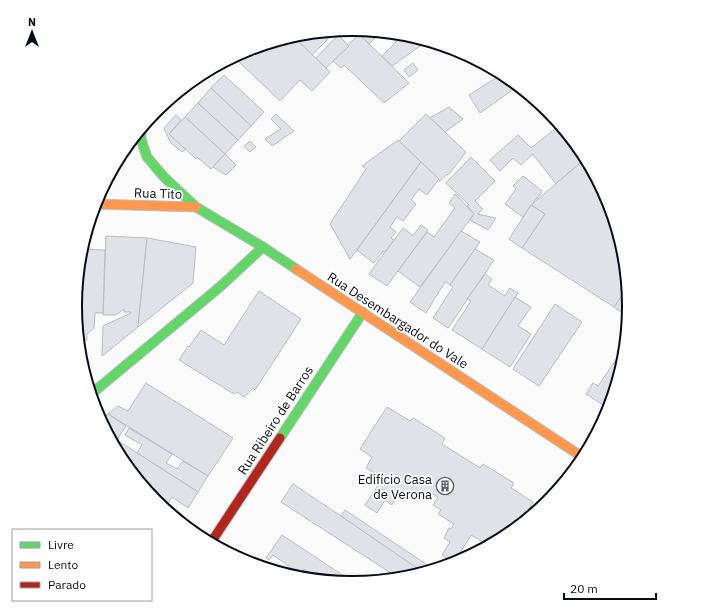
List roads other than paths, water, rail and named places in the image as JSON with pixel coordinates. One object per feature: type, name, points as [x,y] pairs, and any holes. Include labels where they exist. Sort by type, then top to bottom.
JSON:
[{"type":"street","name":"Rua Desembargador do Vale","points":[[141,137],[147,157],[164,177],[196,207],[263,247],[579,454]]},
{"type":"street","name":"Rua Tito","points":[[102,204],[196,207]]},
{"type":"street","points":[[95,391],[221,286],[263,247]]},
{"type":"street","name":"Rua Ribeiro de Barros","points":[[214,539],[363,312]]},
{"type":"place","name":"Edifício Casa de Verona","points":[[445,486]]}]
